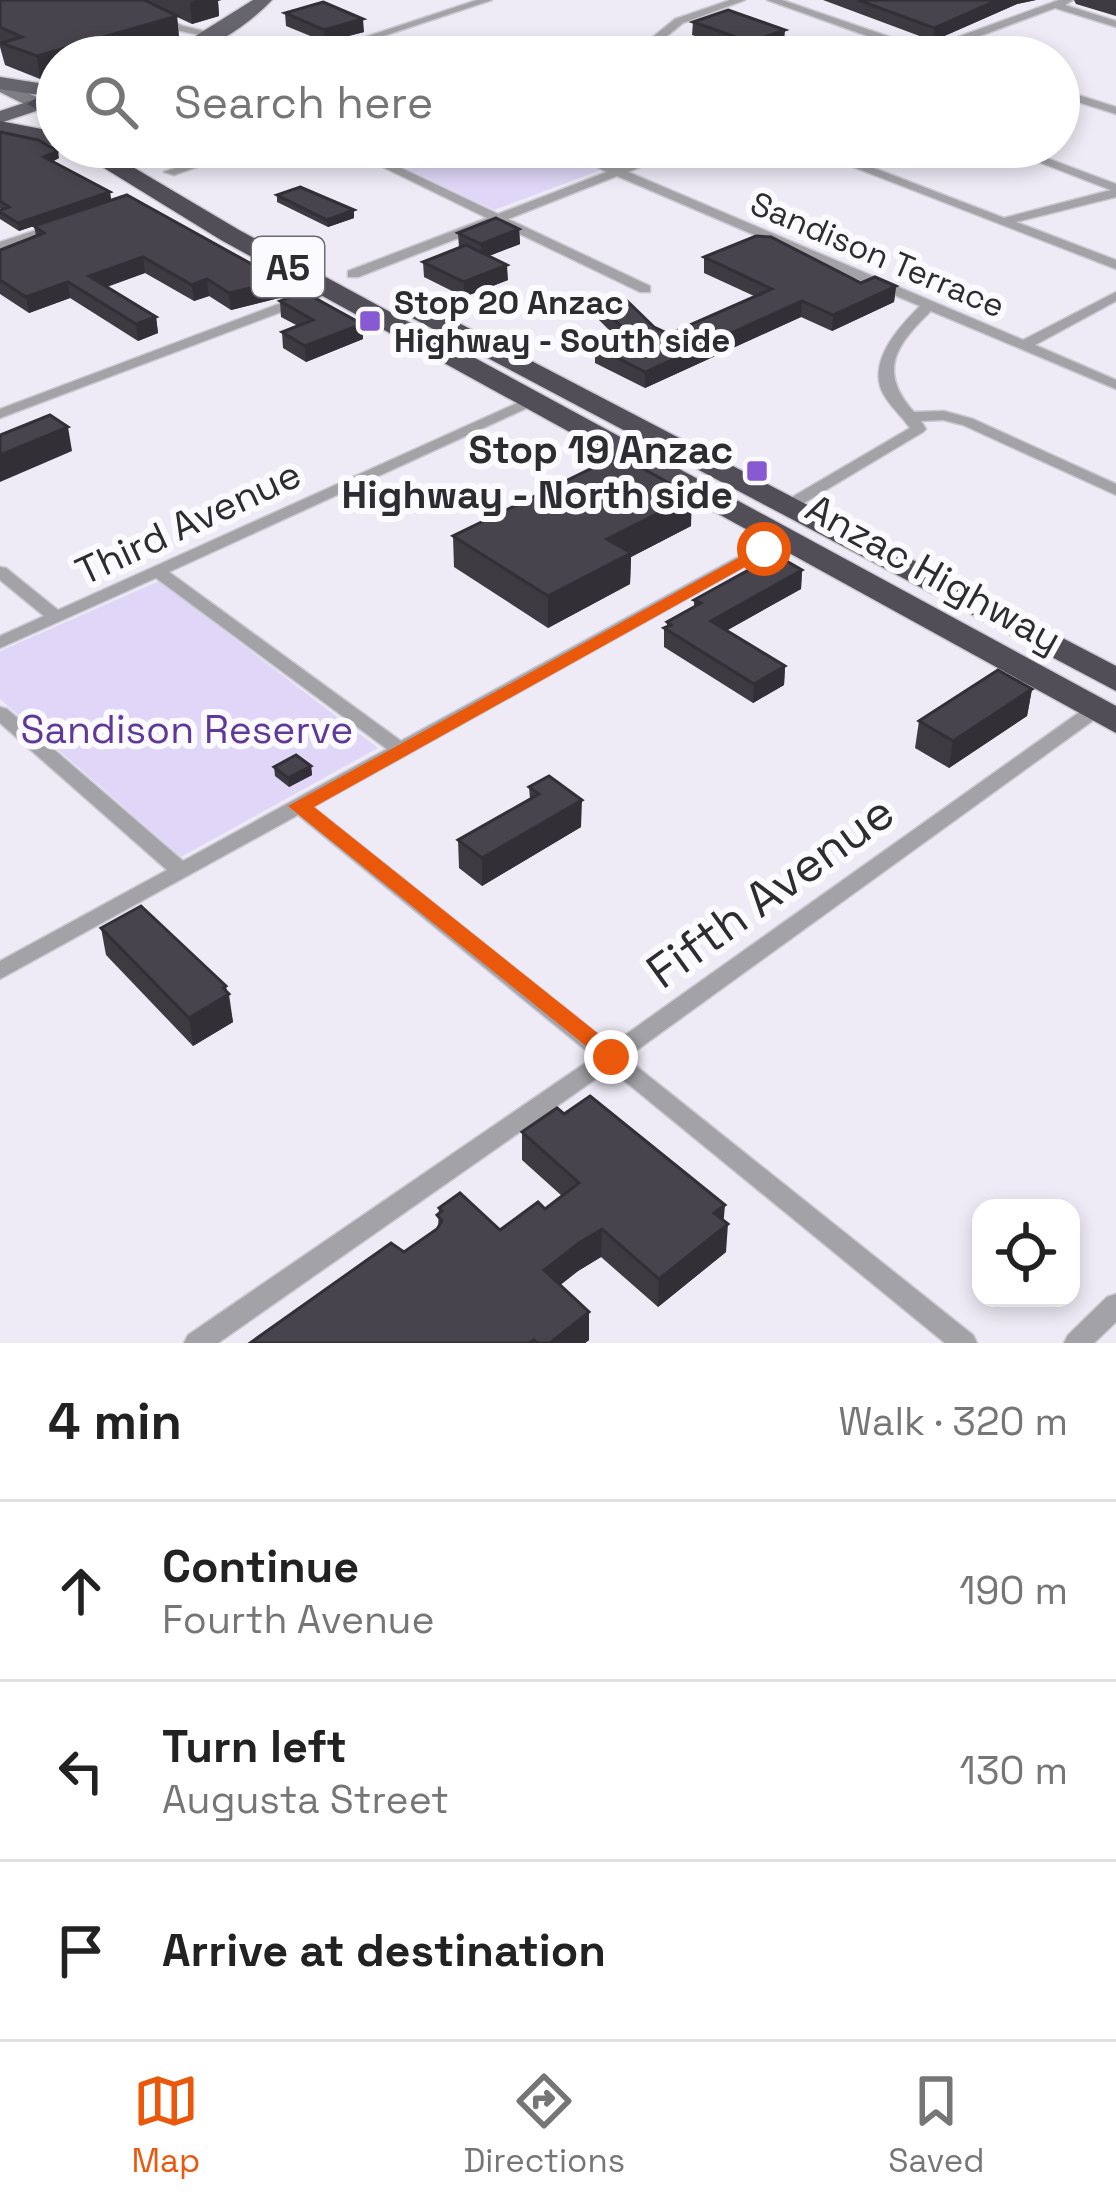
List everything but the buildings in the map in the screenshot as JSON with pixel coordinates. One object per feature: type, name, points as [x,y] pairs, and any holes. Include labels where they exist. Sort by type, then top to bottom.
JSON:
[{"type":"highway","name":"Anzac Highway","points":[[119,168],[341,282],[533,400],[786,522]]},
{"type":"highway","name":"Anzac Highway","points":[[140,168],[156,189]]},
{"type":"highway","name":"Anzac Highway","points":[[431,335],[469,336],[786,522],[914,591],[971,603],[1116,680]]},
{"type":"highway","name":"Anzac Highway","points":[[914,591],[942,625],[1105,716]]},
{"type":"highway","points":[[942,625],[952,608],[971,603]]},
{"type":"main road","points":[[226,36],[264,0]]},
{"type":"main road","points":[[227,36],[284,0]]},
{"type":"main road","points":[[0,84],[34,114]]},
{"type":"street","points":[[118,0],[181,28],[215,36]]},
{"type":"street","points":[[452,0],[467,6]]},
{"type":"street","points":[[374,36],[488,0]]},
{"type":"street","points":[[661,36],[679,21],[740,0]]},
{"type":"street","points":[[772,0],[869,36]]},
{"type":"street","points":[[971,36],[1065,1],[1116,24]]},
{"type":"street","points":[[365,23],[386,32]]},
{"type":"street","points":[[1080,99],[1116,111]]},
{"type":"street","points":[[156,189],[202,168]]},
{"type":"street","points":[[392,168],[645,289]]},
{"type":"street","name":"Sandison Terrace","points":[[609,168],[1116,385]]},
{"type":"street","points":[[0,413],[628,168]]},
{"type":"street","points":[[862,168],[1116,266]]},
{"type":"street","points":[[1060,168],[1116,190]]},
{"type":"street","points":[[1001,222],[1116,190]]},
{"type":"street","points":[[0,246],[78,220]]},
{"type":"street","points":[[1025,346],[1116,296]]},
{"type":"street","points":[[0,971],[400,750],[786,522],[908,437],[918,429],[888,389],[888,359],[910,322],[928,305]]},
{"type":"street","name":"Third Avenue","points":[[0,643],[533,400]]},
{"type":"street","points":[[913,417],[944,415],[968,422],[1116,490]]},
{"type":"street","points":[[0,572],[57,618]]},
{"type":"street","points":[[158,572],[400,750]]},
{"type":"street","points":[[0,713],[181,871]]},
{"type":"street","name":"Fifth Avenue","points":[[197,1343],[1105,716]]},
{"type":"street","points":[[299,806],[964,1343]]},
{"type":"street","points":[[1077,1343],[1116,1305]]},
{"type":"green space","points":[[405,168],[601,170],[494,210]]},
{"type":"green space","name":"Sandison Reserve","points":[[159,581],[378,748],[181,857],[0,699],[0,651]]},
{"type":"place","name":"Stop 20 Anzac Highway - South side","points":[[370,321]]},
{"type":"place","name":"Stop 19 Anzac Highway - North side","points":[[757,471]]},
{"type":"route","points":[[611,1057],[299,806],[764,549]]}]
